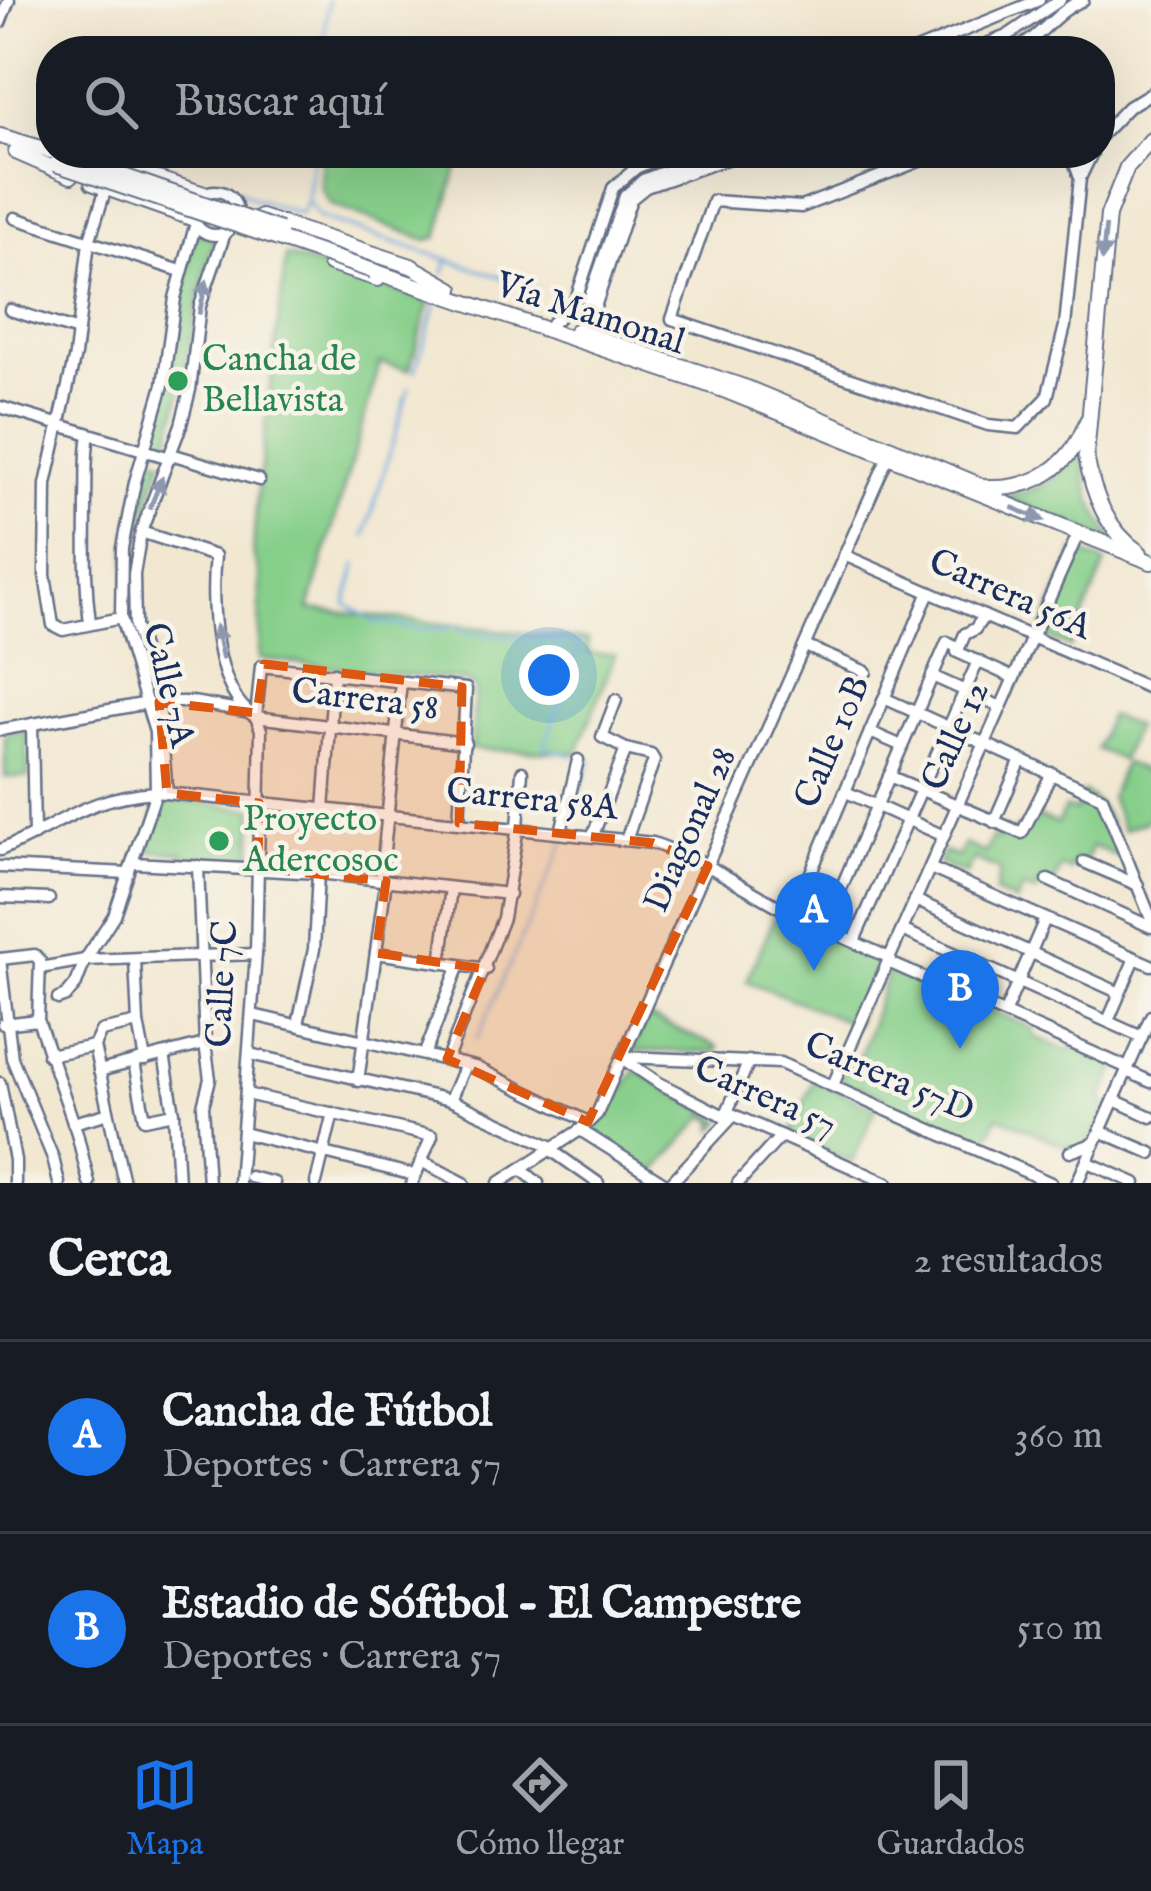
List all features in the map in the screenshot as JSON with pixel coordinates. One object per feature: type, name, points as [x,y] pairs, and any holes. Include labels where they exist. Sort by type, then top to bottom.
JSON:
[{"type":"main road","name":"Vía Mamonal","points":[[0,136],[12,147]]},
{"type":"main road","points":[[1151,140],[1127,167],[1108,215],[1085,456],[1093,490],[1108,521],[1151,561]]},
{"type":"main road","points":[[46,168],[195,221]]},
{"type":"main road","name":"Vía Mamonal","points":[[97,168],[721,389],[1151,561]]},
{"type":"main road","points":[[123,168],[204,194]]},
{"type":"main road","points":[[237,208],[411,266],[449,293]]},
{"type":"main road","points":[[228,231],[409,290],[449,293]]},
{"type":"main road","name":"Vía Mamonal","points":[[449,293],[747,388],[987,488],[1016,487],[1043,477],[1066,459],[1088,421]]},
{"type":"street","points":[[0,23],[9,0]]},
{"type":"street","points":[[951,36],[1039,0]]},
{"type":"street","points":[[1007,36],[1060,0]]},
{"type":"street","points":[[1036,36],[1083,0]]},
{"type":"street","points":[[1115,120],[1151,93]]},
{"type":"street","points":[[552,323],[577,296],[613,188],[636,168]]},
{"type":"street","points":[[582,333],[607,242],[632,186],[676,168]]},
{"type":"street","points":[[582,333],[631,199],[646,188],[702,168]]},
{"type":"street","points":[[901,168],[801,207],[713,201],[672,319],[988,425],[1018,428],[1047,398],[1052,380],[1065,326],[1085,168]]},
{"type":"street","points":[[1076,168],[1080,178]]},
{"type":"street","points":[[106,188],[89,242],[78,332],[46,484],[44,535],[53,625],[63,630],[121,618]]},
{"type":"street","points":[[215,190],[227,194],[237,208],[228,231],[212,235],[195,221],[195,202],[215,190]]},
{"type":"street","points":[[14,218],[181,272]]},
{"type":"street","name":"Calle 7A","points":[[153,703],[121,618],[127,515],[163,385],[181,272],[195,221]]},
{"type":"street","name":"Calle 7A","points":[[58,999],[76,983],[114,915],[162,793],[153,703],[133,606],[140,532],[190,390],[204,289],[228,231]]},
{"type":"street","points":[[10,310],[78,332]]},
{"type":"street","points":[[0,407],[259,480]]},
{"type":"street","points":[[88,434],[83,468],[87,502],[83,566],[91,622]]},
{"type":"street","name":"Diagonal 28","points":[[500,1183],[597,1114],[887,459]]},
{"type":"street","name":"Calle 7C","points":[[140,532],[215,556],[215,625],[232,689],[261,730],[256,954],[243,1133],[245,1180]]},
{"type":"street","name":"Calle 12","points":[[889,960],[1078,534]]},
{"type":"street","name":"Carrera 56A","points":[[844,556],[1151,689]]},
{"type":"street","name":"Calle 10B","points":[[793,915],[929,592]]},
{"type":"street","points":[[984,616],[965,634],[957,652],[1014,678]]},
{"type":"street","points":[[824,928],[947,642],[959,648]]},
{"type":"street","points":[[805,646],[866,672]]},
{"type":"street","points":[[854,941],[978,662]]},
{"type":"street","name":"Calle 7C","points":[[251,714],[264,664],[334,673]]},
{"type":"street","points":[[324,810],[334,673],[466,689],[459,823]]},
{"type":"street","points":[[932,676],[1001,707]]},
{"type":"street","points":[[358,1081],[376,953],[401,682]]},
{"type":"street","points":[[884,698],[1096,794],[1106,803],[1151,923]]},
{"type":"street","points":[[616,700],[602,737],[654,760],[626,840]]},
{"type":"street","name":"Carrera 58","points":[[32,724],[153,703],[192,702],[329,727],[466,743]]},
{"type":"street","points":[[0,730],[32,724],[34,835]]},
{"type":"street","points":[[870,732],[902,746]]},
{"type":"street","points":[[592,835],[626,749]]},
{"type":"street","points":[[561,832],[578,760]]},
{"type":"street","points":[[994,821],[1021,760]]},
{"type":"street","points":[[447,1059],[485,969],[509,894],[522,772]]},
{"type":"street","points":[[889,776],[1022,832],[1052,773]]},
{"type":"street","points":[[846,792],[944,836]]},
{"type":"street","name":"Carrera 58A","points":[[0,850],[90,803],[162,793],[592,835],[663,846],[708,866]]},
{"type":"street","points":[[1084,862],[1138,885]]},
{"type":"street","points":[[198,866],[210,1079],[203,1106],[208,1183]]},
{"type":"street","points":[[708,866],[793,915],[1151,1082]]},
{"type":"street","points":[[0,868],[258,868],[509,894]]},
{"type":"street","points":[[929,868],[1151,965]]},
{"type":"street","points":[[298,1024],[314,949],[318,873]]},
{"type":"street","points":[[1048,880],[1151,923]]},
{"type":"street","points":[[441,962],[452,888]]},
{"type":"street","points":[[0,897],[49,899]]},
{"type":"street","points":[[915,900],[1120,993]]},
{"type":"street","points":[[1005,1012],[1046,919]]},
{"type":"street","points":[[902,930],[1144,1040]]},
{"type":"street","points":[[376,953],[485,969]]},
{"type":"street","points":[[59,1183],[53,1158],[6,1058],[0,958],[39,962],[256,954]]},
{"type":"street","points":[[1108,1021],[1135,958]]},
{"type":"street","points":[[135,960],[145,1119],[174,1113]]},
{"type":"street","points":[[833,1085],[889,960]]},
{"type":"street","points":[[39,962],[38,1021],[89,1183]]},
{"type":"street","points":[[424,1053],[459,965]]},
{"type":"street","points":[[253,1016],[464,1065],[584,1126],[668,1183],[730,1113],[748,1061]]},
{"type":"street","points":[[1077,1183],[1151,1016]]},
{"type":"street","points":[[3,1024],[38,1021]]},
{"type":"street","points":[[124,1183],[94,1046],[101,1031],[138,1023]]},
{"type":"street","points":[[99,1071],[205,1044]]},
{"type":"street","points":[[48,1055],[94,1046]]},
{"type":"street","points":[[164,1054],[178,1183]]},
{"type":"street","points":[[250,1054],[450,1100],[553,1149],[598,1183]]},
{"type":"street","name":"Carrera 57D","points":[[624,1058],[780,1064],[1051,1183]]},
{"type":"street","name":"Carrera 57","points":[[624,1058],[703,1106],[722,1115],[730,1113],[887,1183]]},
{"type":"street","points":[[450,1100],[464,1065]]},
{"type":"street","points":[[0,1083],[15,1183]]},
{"type":"street","points":[[243,1133],[413,1179],[432,1136],[246,1094]]},
{"type":"street","points":[[1114,1100],[1151,1117]]},
{"type":"street","points":[[316,1183],[333,1113]]},
{"type":"street","points":[[73,1123],[106,1114]]},
{"type":"street","points":[[738,1183],[781,1136]]},
{"type":"street","points":[[1070,1152],[1098,1137],[1151,1153]]},
{"type":"street","points":[[423,1162],[464,1183]]},
{"type":"street","points":[[1087,1162],[1135,1183]]},
{"type":"street","points":[[521,1169],[538,1183]]},
{"type":"street","points":[[853,1183],[862,1172]]},
{"type":"street","points":[[245,1180],[274,1183]]},
{"type":"highlighted area","points":[[264,664],[462,687],[459,823],[653,843],[708,866],[588,1122],[447,1059],[485,969],[376,953],[386,881],[258,868],[259,803],[167,793],[159,702],[257,713]]},
{"type":"green space","points":[[322,168],[457,168],[438,237],[427,240],[331,205],[321,188]]},
{"type":"green space","points":[[196,229],[215,236],[167,448],[150,444]]},
{"type":"green space","points":[[286,256],[430,301],[409,370],[380,363],[309,609],[588,640],[588,653],[615,655],[577,753],[472,749],[475,687],[464,681],[259,659],[260,576],[253,554],[256,507]]},
{"type":"green space","points":[[1083,442],[1090,496],[1118,543],[1001,495],[1027,491],[1050,480],[1069,464]]},
{"type":"green space","points":[[147,454],[163,460],[138,538],[130,598],[157,729],[124,616],[129,530]]},
{"type":"green space","points":[[1076,550],[1106,563],[1070,647],[1040,634]]},
{"type":"green space","points":[[1109,716],[1135,726],[1121,760],[1096,749]]},
{"type":"green space","points":[[27,731],[28,777],[5,777],[5,734]]},
{"type":"green space","points":[[1124,763],[1151,774],[1151,819],[1123,830],[1110,797]]},
{"type":"green space","points":[[1083,792],[1103,812],[1120,857],[1092,846],[1084,864],[1076,860],[1070,870],[1061,867],[1052,887],[1041,882],[1036,893],[1023,888],[1016,902],[995,893],[1000,870],[973,859],[966,874],[939,864],[944,852],[958,857],[964,844],[985,853],[992,837],[999,839],[1004,828],[1011,833],[1035,816],[1057,824],[1065,808],[1076,811]]},
{"type":"green space","name":"Proyecto Adercosoc","points":[[157,798],[254,809],[252,863],[184,860],[184,853],[149,851]]},
{"type":"green space","points":[[776,913],[881,957],[855,1025],[747,981]]},
{"type":"green space","points":[[891,965],[1034,1029],[1033,1036],[1070,1051],[1073,1045],[1118,1064],[1101,1102],[1107,1105],[1084,1155],[998,1116],[984,1147],[881,1102],[883,1096],[860,1086],[857,1091],[845,1086],[841,1077],[848,1062],[856,1065]]},
{"type":"green space","points":[[647,1017],[718,1047],[716,1052],[636,1051]]},
{"type":"green space","points":[[636,1070],[723,1121],[714,1131],[717,1123],[706,1115],[655,1172],[588,1132],[600,1123]]},
{"type":"green space","points":[[814,1080],[876,1108],[852,1162],[790,1135]]},
{"type":"waterway","points":[[324,36],[328,0]]},
{"type":"waterway","points":[[238,189],[250,198],[300,214],[307,201],[311,168]]},
{"type":"waterway","points":[[307,201],[318,217],[537,289]]},
{"type":"waterway","points":[[444,273],[447,262]]},
{"type":"waterway","points":[[415,371],[437,301]]},
{"type":"waterway","points":[[600,312],[629,322]]},
{"type":"waterway","points":[[365,536],[409,388]]},
{"type":"waterway","points":[[357,564],[346,604],[378,624],[428,629],[455,626],[467,633],[581,643],[544,748],[574,756]]},
{"type":"waterway","points":[[570,815],[592,760],[583,758]]},
{"type":"waterway","points":[[477,1039],[565,840]]},
{"type":"place","name":"Cancha de Bellavista","points":[[178,381]]},
{"type":"place","name":"Proyecto Adercosoc","points":[[219,841]]},
{"type":"place","name":"Cancha de Fútbol","points":[[814,971]]},
{"type":"place","name":"Estadio de Sóftbol - El Campestre","points":[[960,1049]]}]
